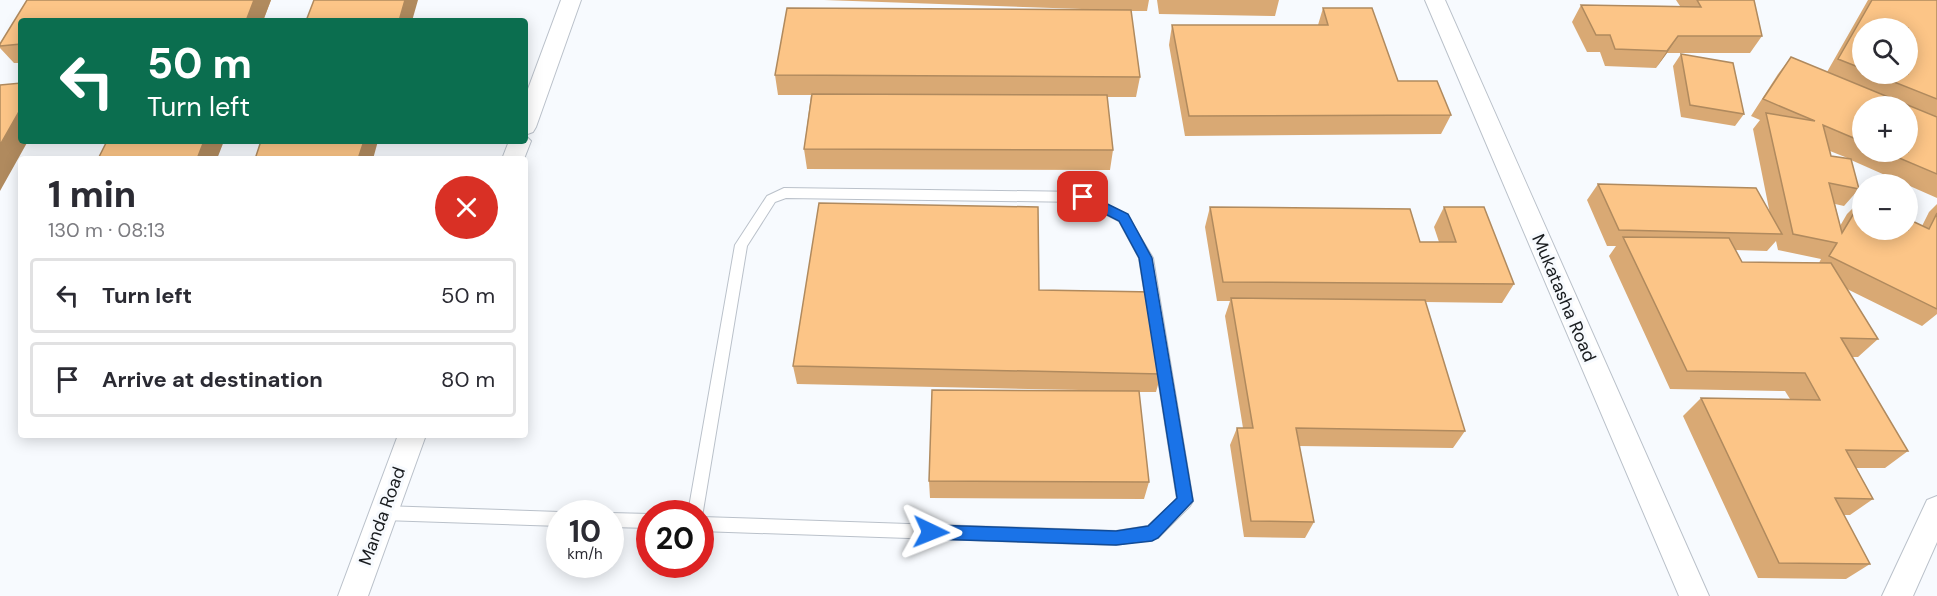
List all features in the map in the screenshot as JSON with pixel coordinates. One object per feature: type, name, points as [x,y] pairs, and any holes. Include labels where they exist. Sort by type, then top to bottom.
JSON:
[{"type":"street","points":[[528,119],[572,0]]},
{"type":"street","name":"Mukatasha Road","points":[[1435,0],[1694,596]]},
{"type":"street","name":"Manda Road","points":[[353,596],[411,438]]},
{"type":"street","points":[[1897,596],[1937,509]]},
{"type":"lane","points":[[698,500],[741,245],[771,198],[784,193],[1083,197],[1124,218],[1146,258],[1185,501],[1152,533],[1116,538],[714,524]]},
{"type":"lane","points":[[383,513],[546,519]]},
{"type":"building","points":[[27,0],[254,0],[247,18],[18,18],[18,44],[0,46]]},
{"type":"building","points":[[314,0],[405,0],[400,18],[307,18]]},
{"type":"building","points":[[1697,0],[1754,0],[1762,36],[1678,36],[1667,51],[1615,49],[1610,35],[1596,35],[1581,5],[1701,7]]},
{"type":"building","points":[[1872,0],[1937,0],[1937,99],[1899,84],[1918,84],[1918,18],[1862,18]]},
{"type":"building","points":[[787,8],[1131,10],[1140,77],[775,75]]},
{"type":"building","points":[[1323,8],[1372,8],[1398,81],[1437,81],[1451,115],[1189,116],[1172,25],[1328,25]]},
{"type":"building","points":[[1852,35],[1852,65],[1838,59]]},
{"type":"building","points":[[1681,54],[1733,63],[1744,114],[1690,105]]},
{"type":"building","points":[[1791,57],[1886,96],[1852,96],[1852,137],[1823,125],[1831,156],[1851,159],[1855,174],[1852,174],[1852,188],[1829,183],[1842,233],[1852,216],[1852,240],[1918,240],[1918,224],[1929,229],[1937,213],[1937,309],[1829,256],[1837,243],[1793,234],[1766,113],[1815,121],[1763,99]]},
{"type":"building","points":[[18,83],[18,113],[0,145],[0,85]]},
{"type":"building","points":[[812,94],[1107,95],[1113,150],[804,149]]},
{"type":"building","points":[[1918,109],[1937,117],[1937,174],[1909,162],[1918,162]]},
{"type":"building","points":[[106,144],[203,144],[198,156],[100,156]]},
{"type":"building","points":[[260,144],[363,144],[359,156],[256,156]]},
{"type":"building","points":[[1598,184],[1756,188],[1782,234],[1619,230]]},
{"type":"building","points":[[819,203],[1038,207],[1039,290],[1153,292],[1161,374],[793,366]]},
{"type":"building","points":[[1210,207],[1410,209],[1420,242],[1456,242],[1444,207],[1484,207],[1514,284],[1223,282]]},
{"type":"building","points":[[1623,237],[1729,238],[1742,262],[1831,263],[1878,339],[1841,338],[1908,451],[1846,450],[1873,499],[1835,498],[1870,564],[1779,563],[1701,398],[1820,400],[1805,373],[1687,371]]},
{"type":"building","points":[[1231,298],[1425,300],[1465,431],[1296,428],[1314,522],[1251,521],[1237,428],[1253,428]]},
{"type":"building","points":[[932,390],[1139,391],[1149,482],[929,481]]},
{"type":"route","points":[[931,532],[1116,538],[1152,533],[1185,501],[1146,258],[1124,218],[1083,197]]}]
